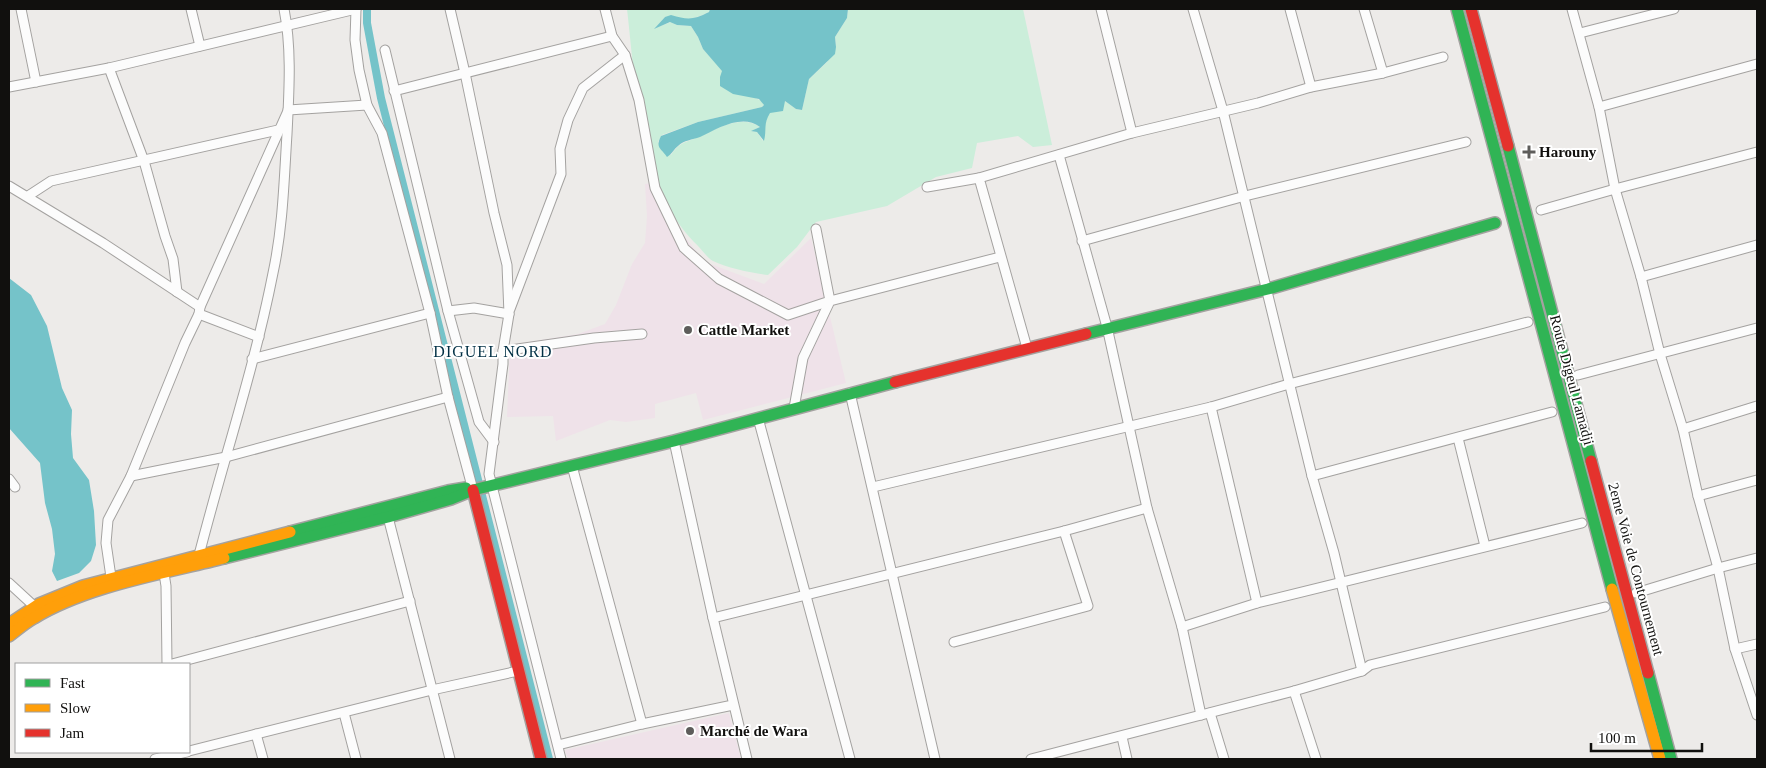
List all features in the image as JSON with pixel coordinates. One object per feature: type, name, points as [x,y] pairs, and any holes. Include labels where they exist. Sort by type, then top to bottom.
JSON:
[{"type":"street","points":[[21,9],[36,82]]},
{"type":"street","points":[[191,9],[200,46]]},
{"type":"street","points":[[198,560],[259,337],[273,273],[282,218],[288,110],[287,26],[284,9]]},
{"type":"street","points":[[9,87],[109,68],[356,9],[355,40],[366,105],[382,133],[430,313],[448,397],[482,487],[561,759]]},
{"type":"street","points":[[450,9],[506,265],[508,314],[503,364],[489,474],[482,487],[518,671],[541,759]]},
{"type":"street","points":[[605,9],[612,36],[625,55],[639,100],[655,188],[684,248],[719,280],[788,315],[1000,257]]},
{"type":"street","points":[[1102,9],[1132,133]]},
{"type":"street","points":[[1193,9],[1223,111],[1245,196],[1289,384],[1341,582],[1362,671]]},
{"type":"street","points":[[1290,9],[1311,87]]},
{"type":"street","points":[[1364,9],[1383,73]]},
{"type":"street","name":"Route Digeul Lamadji","points":[[1457,9],[1616,604],[1660,759]]},
{"type":"street","name":"2eme Voie de Contournement","points":[[1471,9],[1671,759]]},
{"type":"street","points":[[1572,9],[1600,107],[1615,189],[1641,277],[1660,354],[1683,429],[1698,496],[1718,568],[1735,649],[1757,715]]},
{"type":"street","points":[[1580,33],[1674,9]]},
{"type":"street","points":[[394,91],[612,36]]},
{"type":"street","points":[[385,50],[448,311],[479,422],[494,442]]},
{"type":"street","points":[[508,314],[561,174],[560,149],[572,112],[583,88],[625,55]]},
{"type":"street","points":[[927,187],[979,178],[1132,133],[1258,103],[1311,87],[1383,73],[1443,57]]},
{"type":"street","points":[[1600,107],[1757,64]]},
{"type":"street","points":[[109,68],[144,161],[173,259],[177,292]]},
{"type":"street","points":[[288,110],[366,105]]},
{"type":"street","points":[[111,577],[106,543],[108,520],[131,476],[185,343],[288,110]]},
{"type":"street","points":[[28,196],[51,181],[278,130]]},
{"type":"street","points":[[1082,241],[1245,196],[1466,142]]},
{"type":"street","points":[[1541,210],[1757,152]]},
{"type":"street","points":[[1059,154],[1107,328],[1147,508],[1205,714],[1224,759]]},
{"type":"street","points":[[979,178],[1027,348]]},
{"type":"street","points":[[9,186],[28,196],[177,292],[200,311],[259,337]]},
{"type":"street","points":[[9,624],[34,606],[49,604],[96,586],[163,568],[388,517],[451,499],[482,487],[674,441],[850,393],[1268,289],[1495,223]]},
{"type":"street","points":[[794,408],[803,358],[830,302],[816,229]]},
{"type":"street","points":[[1641,277],[1757,245]]},
{"type":"street","points":[[448,311],[474,308],[508,314]]},
{"type":"street","points":[[252,359],[430,313]]},
{"type":"street","points":[[873,487],[1128,428],[1528,322]]},
{"type":"street","points":[[1578,375],[1757,328]]},
{"type":"street","points":[[503,350],[594,338],[642,334]]},
{"type":"street","points":[[850,393],[935,759]]},
{"type":"street","points":[[131,476],[226,457],[448,397]]},
{"type":"street","points":[[1683,429],[1757,406]]},
{"type":"street","points":[[1210,407],[1257,603]]},
{"type":"street","points":[[1312,476],[1552,412]]},
{"type":"street","points":[[758,418],[850,759]]},
{"type":"street","points":[[1458,438],[1484,546]]},
{"type":"street","points":[[674,441],[713,618],[747,759]]},
{"type":"street","points":[[572,466],[642,724]]},
{"type":"street","points":[[1698,496],[1757,480]]},
{"type":"street","points":[[198,560],[448,491],[482,487]]},
{"type":"street","points":[[713,618],[806,596],[1147,508]]},
{"type":"street","points":[[388,517],[450,759]]},
{"type":"street","points":[[1182,627],[1257,603],[1582,523]]},
{"type":"street","points":[[954,642],[1088,606],[1064,530]]},
{"type":"street","points":[[1636,592],[1757,558]]},
{"type":"street","points":[[96,586],[111,577],[163,568]]},
{"type":"street","points":[[163,568],[167,663]]},
{"type":"street","points":[[9,583],[34,606]]},
{"type":"street","points":[[176,663],[410,602]]},
{"type":"street","points":[[9,636],[49,604]]},
{"type":"street","points":[[1031,759],[1294,691],[1362,671],[1370,665],[1605,607]]},
{"type":"street","points":[[1735,649],[1757,644]]},
{"type":"street","points":[[190,751],[432,690],[518,671]]},
{"type":"street","points":[[1294,691],[1316,759]]},
{"type":"street","points":[[558,745],[642,724],[733,705]]},
{"type":"street","points":[[344,713],[356,759]]},
{"type":"street","points":[[256,734],[263,759]]},
{"type":"street","points":[[1122,737],[1127,759]]},
{"type":"street","points":[[155,759],[183,753]]},
{"type":"shaded area","points":[[659,182],[676,226],[705,262],[764,284],[811,238],[846,383],[703,420],[696,393],[655,404],[655,418],[626,422],[610,420],[556,441],[553,416],[507,417],[510,345],[578,334],[605,324],[616,305],[632,264],[645,243],[647,216],[645,184]]},
{"type":"shaded area","name":"Marché de Wara","points":[[729,713],[741,759],[568,759],[565,750]]},
{"type":"green space","points":[[627,9],[710,9],[709,12],[703,15],[692,18],[665,17],[655,28],[671,22],[677,25],[691,26],[703,49],[723,71],[753,97],[762,101],[764,105],[698,122],[662,135],[658,142],[671,155],[677,147],[684,143],[722,126],[738,122],[753,123],[760,127],[752,131],[757,132],[763,141],[765,121],[773,110],[785,101],[796,109],[802,110],[809,79],[827,62],[836,47],[835,37],[847,18],[848,9],[1023,9],[1052,145],[1033,147],[1018,136],[977,143],[972,168],[936,177],[887,206],[816,222],[797,247],[768,275],[725,266],[710,259],[694,242],[675,218],[661,191],[643,132],[637,101]]},
{"type":"water","points":[[710,9],[848,9],[847,18],[835,37],[835,54],[809,79],[802,110],[796,109],[785,101],[783,111],[770,113],[766,124],[764,141],[757,132],[751,131],[760,127],[753,123],[738,122],[683,142],[667,157],[659,146],[661,136],[698,122],[764,105],[759,99],[733,94],[720,86],[722,71],[703,49],[691,26],[677,25],[670,22],[654,29],[665,17],[671,15],[694,18],[709,12]]},
{"type":"water","points":[[9,278],[31,295],[47,326],[62,388],[72,410],[73,458],[89,480],[94,511],[96,545],[91,561],[79,573],[57,581],[52,571],[55,554],[52,529],[45,503],[40,463],[9,428]]},
{"type":"waterway","points":[[367,9],[367,23],[381,98],[549,759]]},
{"type":"traffic: fast","points":[[1457,9],[1612,589]]},
{"type":"traffic: fast","points":[[1508,146],[1591,461]]},
{"type":"traffic: fast","points":[[1086,334],[1268,289],[1495,223]]},
{"type":"traffic: fast","points":[[224,558],[388,517],[451,499],[473,490],[674,441],[895,382]]},
{"type":"traffic: fast","points":[[290,532],[466,488]]},
{"type":"traffic: fast","points":[[1648,673],[1671,759]]},
{"type":"traffic: slow","points":[[9,624],[39,604],[83,586],[290,532]]},
{"type":"traffic: slow","points":[[9,636],[34,618],[77,597],[126,582],[224,558]]},
{"type":"traffic: slow","points":[[1612,589],[1660,759]]},
{"type":"traffic: jam","points":[[1471,9],[1508,146]]},
{"type":"traffic: jam","points":[[895,382],[1086,334]]},
{"type":"traffic: jam","points":[[1591,461],[1648,673]]},
{"type":"traffic: jam","points":[[473,490],[541,759]]},
{"type":"place","name":"Harouny","points":[[1529,152]]},
{"type":"place","name":"Cattle Market","points":[[688,330]]},
{"type":"place","name":"Marché de Wara","points":[[690,731]]},
{"type":"district","name":"DIGUEL NORD","points":[[493,351]]}]
